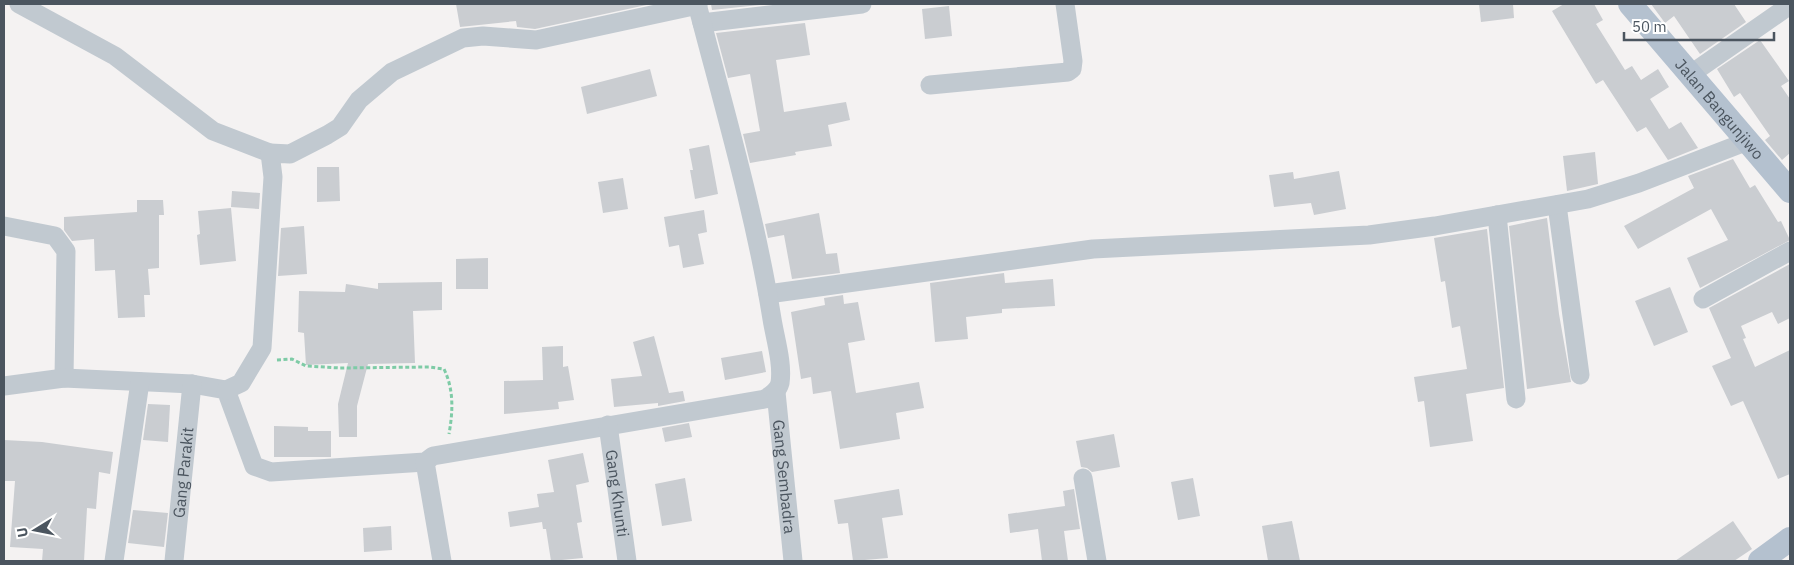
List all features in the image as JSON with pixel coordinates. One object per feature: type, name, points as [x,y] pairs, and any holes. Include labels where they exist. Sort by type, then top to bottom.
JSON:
[{"type":"main road","name":"Jalan Bangunjiwo","points":[[1630,4],[1692,74],[1790,191]]},
{"type":"main road","points":[[1760,561],[1790,539]]},
{"type":"street","points":[[19,4],[115,56],[213,132],[270,153],[290,154],[340,127],[359,100],[392,72],[463,38],[483,36],[536,40],[699,11],[862,4]]},
{"type":"street","points":[[930,85],[1068,72],[1072,69],[1073,61],[1065,4]]},
{"type":"street","points":[[1692,74],[1790,5]]},
{"type":"street","name":"Gang Sembadra","points":[[699,11],[732,140],[768,294],[780,369],[780,384],[776,392],[793,561]]},
{"type":"street","points":[[768,294],[1093,249],[1369,235],[1588,199],[1639,183],[1748,141]]},
{"type":"street","points":[[4,386],[64,378],[192,384],[226,390],[241,383],[262,348],[265,329],[273,177],[270,153]]},
{"type":"street","points":[[1557,205],[1580,375]]},
{"type":"street","points":[[1496,215],[1516,399]]},
{"type":"street","points":[[4,226],[55,236],[66,251],[64,378]]},
{"type":"street","points":[[1702,299],[1790,251]]},
{"type":"street","points":[[114,561],[140,382]]},
{"type":"street","name":"Gang Parakit","points":[[174,561],[192,384]]},
{"type":"street","points":[[226,390],[254,466],[271,472],[429,459],[608,425],[751,404],[765,399],[776,392]]},
{"type":"street","name":"Gang Khunti","points":[[608,425],[627,561]]},
{"type":"street","points":[[429,459],[442,561]]},
{"type":"street","points":[[1083,478],[1097,561]]},
{"type":"path","points":[[254,361],[292,359],[306,366],[340,368],[429,367],[444,369],[451,384],[453,414],[449,435],[429,459]]},
{"type":"building","points":[[456,4],[651,4],[535,29],[517,27],[516,21],[460,27]]},
{"type":"building","points":[[711,4],[769,4],[712,10]]},
{"type":"building","points":[[1479,4],[1513,4],[1514,18],[1481,22]]},
{"type":"building","points":[[1564,4],[1594,4],[1603,20],[1596,24],[1625,70],[1632,66],[1641,80],[1658,69],[1669,87],[1650,99],[1669,129],[1681,122],[1698,148],[1668,160],[1646,127],[1637,132],[1603,80],[1596,84],[1552,11]]},
{"type":"building","points":[[1651,4],[1734,4],[1746,22],[1700,54],[1674,16],[1665,23]]},
{"type":"building","points":[[949,6],[952,36],[925,39],[922,9]]},
{"type":"building","points":[[805,23],[810,55],[776,60],[784,112],[846,102],[850,120],[828,125],[832,146],[795,152],[796,155],[750,163],[743,134],[760,131],[750,74],[728,78],[716,33]]},
{"type":"building","points":[[1760,40],[1789,81],[1781,86],[1790,99],[1790,153],[1782,160],[1765,140],[1770,136],[1740,93],[1734,97],[1717,69]]},
{"type":"building","points":[[650,69],[657,96],[587,114],[581,87]]},
{"type":"building","points":[[709,145],[718,194],[695,199],[690,170],[693,170],[689,149]]},
{"type":"building","points":[[1595,152],[1598,184],[1567,191],[1563,156]]},
{"type":"building","points":[[1733,159],[1750,188],[1755,185],[1778,222],[1781,221],[1790,240],[1700,288],[1687,258],[1728,240],[1711,209],[1638,249],[1624,226],[1694,188],[1688,176]]},
{"type":"building","points":[[317,167],[339,167],[340,201],[317,202]]},
{"type":"building","points":[[1339,171],[1346,209],[1314,215],[1311,203],[1274,207],[1269,175],[1293,172],[1294,179]]},
{"type":"building","points":[[623,178],[628,209],[603,213],[598,182]]},
{"type":"building","points":[[232,191],[260,193],[259,209],[231,207]]},
{"type":"building","points":[[137,200],[163,200],[164,215],[159,215],[159,268],[148,269],[150,295],[144,295],[145,317],[118,318],[115,270],[95,271],[94,239],[72,241],[64,230],[64,217],[137,212]]},
{"type":"building","points":[[231,208],[236,261],[200,265],[197,235],[200,234],[198,211]]},
{"type":"building","points":[[704,210],[707,232],[698,234],[704,264],[683,268],[679,245],[669,247],[664,217]]},
{"type":"building","points":[[819,213],[826,254],[837,253],[840,273],[792,279],[784,235],[768,238],[765,224]]},
{"type":"building","points":[[1547,218],[1559,314],[1571,382],[1527,389],[1509,226]]},
{"type":"building","points":[[304,226],[307,274],[278,276],[281,228]]},
{"type":"building","points":[[1487,229],[1504,388],[1466,394],[1473,441],[1430,447],[1424,401],[1418,402],[1414,377],[1467,369],[1460,326],[1452,328],[1445,281],[1441,282],[1434,238]]},
{"type":"building","points":[[488,258],[488,289],[456,289],[456,259]]},
{"type":"building","points":[[1790,264],[1790,318],[1778,324],[1772,312],[1741,326],[1746,338],[1743,339],[1755,367],[1790,350],[1790,474],[1778,479],[1743,401],[1731,406],[1712,366],[1731,358],[1709,308]]},
{"type":"building","points":[[1004,273],[1005,283],[1053,279],[1055,306],[1002,309],[1002,313],[966,317],[968,339],[935,342],[930,283]]},
{"type":"building","points":[[442,282],[442,310],[413,311],[415,363],[368,364],[357,406],[357,437],[339,437],[338,404],[348,363],[306,365],[304,333],[298,332],[299,291],[345,292],[346,284],[378,289],[378,283]]},
{"type":"building","points":[[1670,287],[1688,332],[1654,346],[1635,301]]},
{"type":"building","points":[[843,295],[844,304],[858,302],[865,340],[848,343],[856,393],[919,382],[924,408],[896,413],[900,439],[840,449],[831,391],[813,394],[811,377],[801,379],[791,312],[825,305],[824,298]]},
{"type":"building","points":[[654,336],[669,393],[683,391],[685,401],[658,406],[658,403],[614,407],[611,379],[642,376],[633,342]]},
{"type":"building","points":[[563,346],[563,367],[568,366],[574,400],[558,402],[559,409],[504,414],[504,381],[543,380],[542,347]]},
{"type":"building","points":[[762,351],[766,372],[725,380],[721,358]]},
{"type":"building","points":[[148,404],[170,405],[168,442],[143,440]]},
{"type":"building","points":[[689,423],[692,437],[665,442],[662,428]]},
{"type":"building","points":[[274,426],[308,427],[308,431],[331,431],[331,457],[274,457]]},
{"type":"building","points":[[1114,434],[1120,467],[1092,472],[1087,468],[1081,467],[1076,441]]},
{"type":"building","points":[[4,440],[42,442],[113,452],[110,474],[99,472],[96,509],[87,508],[84,561],[42,561],[43,549],[10,547],[15,481],[4,481]]},
{"type":"building","points":[[583,453],[589,482],[576,485],[582,522],[577,523],[583,558],[551,561],[546,529],[543,529],[542,522],[510,527],[508,512],[539,507],[537,494],[554,492],[548,460]]},
{"type":"building","points":[[685,478],[692,521],[662,526],[655,484]]},
{"type":"building","points":[[1193,478],[1200,516],[1178,520],[1171,482]]},
{"type":"building","points":[[899,489],[903,515],[882,518],[888,558],[853,561],[848,523],[838,524],[834,500]]},
{"type":"building","points":[[1074,489],[1080,529],[1064,531],[1068,561],[1042,561],[1038,529],[1010,533],[1008,514],[1065,506],[1063,491]]},
{"type":"building","points":[[133,510],[168,513],[164,547],[128,543]]},
{"type":"building","points":[[1292,521],[1300,561],[1268,561],[1262,526]]},
{"type":"building","points":[[1733,521],[1752,549],[1734,561],[1675,561]]},
{"type":"building","points":[[391,526],[392,550],[364,552],[363,528]]}]
